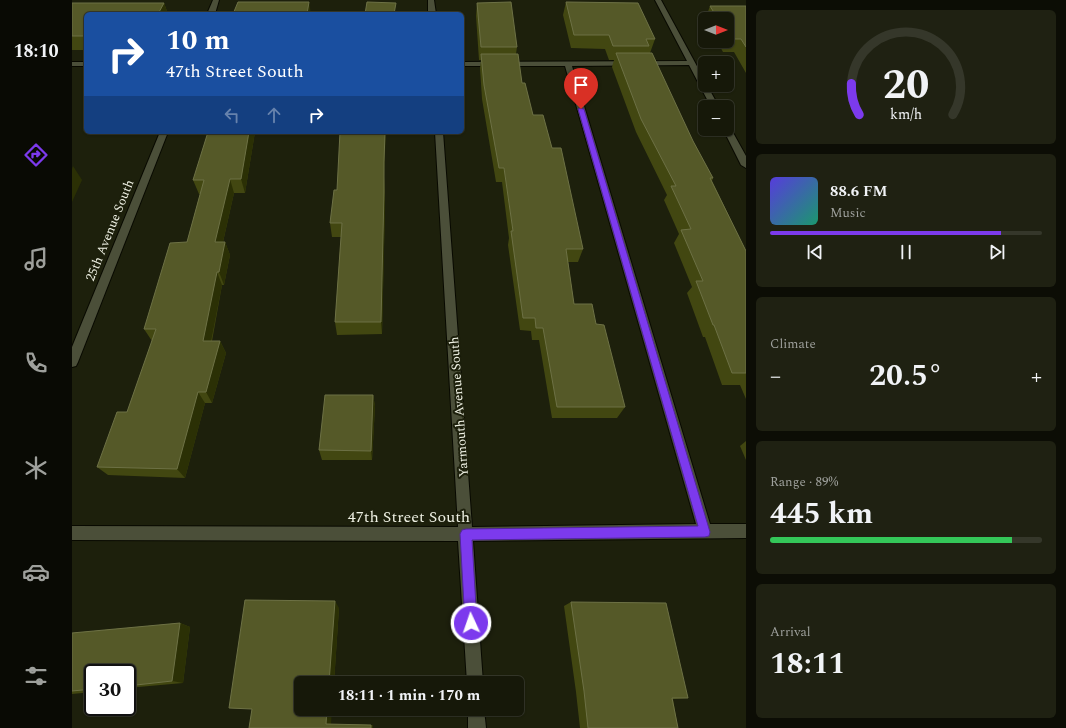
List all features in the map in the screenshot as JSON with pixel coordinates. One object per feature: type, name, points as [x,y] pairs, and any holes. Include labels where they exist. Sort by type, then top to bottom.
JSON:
[{"type":"street","points":[[212,12],[216,0]]},
{"type":"street","points":[[431,0],[432,12]]},
{"type":"street","points":[[658,0],[711,100]]},
{"type":"street","points":[[464,64],[692,63]]},
{"type":"street","points":[[72,64],[84,64]]},
{"type":"street","points":[[568,64],[705,532]]},
{"type":"street","name":"25th Avenue South","points":[[72,362],[163,134]]},
{"type":"street","name":"Yarmouth Avenue South","points":[[439,134],[475,676]]},
{"type":"street","points":[[731,136],[746,165]]},
{"type":"street","name":"47th Street South","points":[[72,533],[466,534],[746,532]]},
{"type":"street","points":[[476,716],[477,728]]},
{"type":"building","points":[[238,2],[309,2],[307,12],[234,12]]},
{"type":"building","points":[[367,2],[396,3],[394,12],[365,12]]},
{"type":"building","points":[[511,2],[517,47],[481,47],[477,3]]},
{"type":"building","points":[[566,2],[638,3],[655,39],[646,39],[649,46],[613,46],[609,35],[574,35]]},
{"type":"building","points":[[72,3],[164,3],[159,12],[84,12],[84,36],[72,36]]},
{"type":"building","points":[[710,6],[746,6],[746,47],[741,39],[734,39],[734,12],[714,12]]},
{"type":"building","points":[[616,53],[652,53],[693,141],[713,178],[710,178],[746,251],[746,373],[732,373],[696,281],[703,281],[681,230],[691,229],[671,186],[676,186],[641,119]]},
{"type":"building","points":[[481,54],[518,54],[522,83],[525,83],[533,115],[543,115],[552,148],[561,148],[583,249],[566,249],[574,304],[592,304],[596,324],[604,325],[625,407],[557,407],[543,328],[536,328],[535,318],[523,318],[504,168],[499,168],[484,85]]},
{"type":"building","points":[[207,134],[249,134],[241,179],[230,179],[215,242],[225,242],[219,272],[217,272],[203,341],[220,341],[206,392],[198,392],[177,469],[97,467],[117,412],[127,412],[156,329],[144,329],[170,243],[187,242],[204,180],[193,180]]},
{"type":"building","points":[[340,134],[385,134],[381,322],[335,322],[342,223],[330,223],[334,190],[337,190]]},
{"type":"building","points":[[325,395],[373,395],[371,451],[319,450]]},
{"type":"building","points":[[245,600],[335,601],[330,676],[294,676],[294,716],[327,716],[326,724],[371,725],[371,728],[249,728],[252,709],[229,708]]},
{"type":"building","points":[[571,602],[666,603],[688,698],[672,698],[678,728],[588,728]]},
{"type":"building","points":[[180,623],[172,681],[136,685],[136,664],[84,664],[84,690],[72,691],[72,633]]},
{"type":"route","points":[[471,623],[466,534],[705,532],[581,109]]}]
